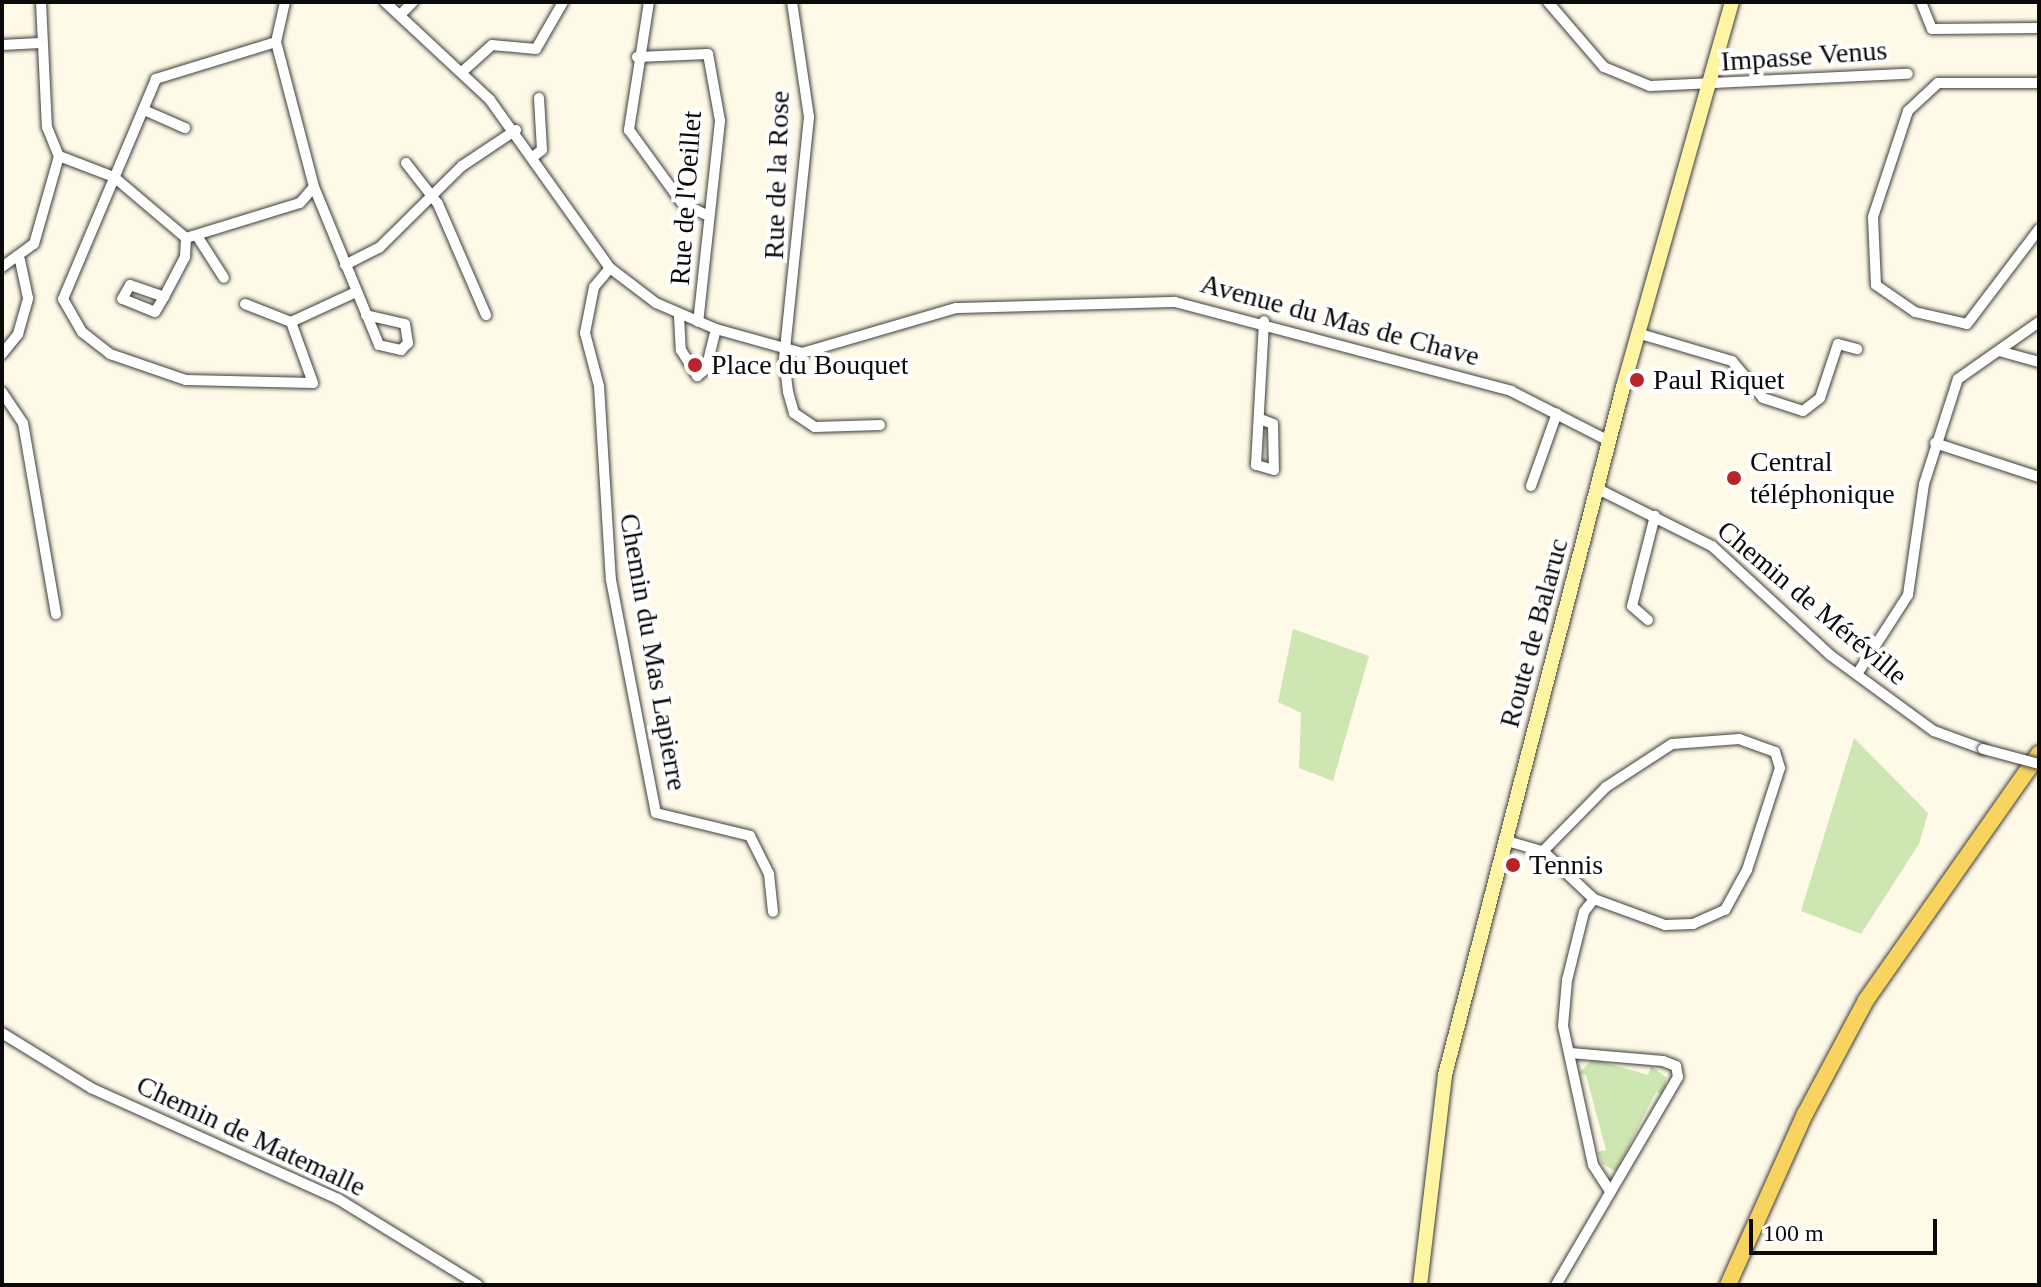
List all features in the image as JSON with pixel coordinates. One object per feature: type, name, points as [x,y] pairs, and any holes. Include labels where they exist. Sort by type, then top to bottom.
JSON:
[{"type":"main road","points":[[1728,1285],[1805,1114],[1866,1000],[2039,754]]},
{"type":"street","points":[[2,267],[20,260],[34,244],[59,156],[47,127],[40,43],[41,2]]},
{"type":"street","points":[[285,2],[276,42],[314,187],[354,293],[384,349],[408,343],[405,324],[366,315]]},
{"type":"street","name":"Avenue du Mas de Chave","points":[[385,2],[462,72],[516,130],[610,268],[679,316],[785,351],[844,346],[908,318],[956,308],[1175,302],[1264,321],[1511,391],[1609,441]]},
{"type":"street","points":[[401,14],[413,2]]},
{"type":"street","points":[[462,72],[492,45],[536,49],[563,2]]},
{"type":"street","points":[[649,2],[637,57],[629,130],[682,203],[705,214]]},
{"type":"street","name":"Rue de la Rose","points":[[792,2],[809,117],[785,351],[794,413],[815,427],[880,425]]},
{"type":"street","name":"Impasse Venus","points":[[1548,2],[1604,67],[1626,81],[1704,87],[1908,74]]},
{"type":"street","name":"Route de Balaruc","points":[[1420,1285],[1445,1075],[1600,490],[1609,441],[1637,333],[1704,87],[1732,2]]},
{"type":"street","points":[[1921,2],[1932,29],[2039,28]]},
{"type":"street","points":[[276,42],[164,74],[144,110],[63,299],[82,332],[163,378],[313,383],[291,322]]},
{"type":"street","points":[[2,45],[40,43]]},
{"type":"street","name":"Rue de l'Oeillet","points":[[637,57],[708,54],[720,121],[705,214],[711,246],[698,322]]},
{"type":"street","points":[[2039,83],[1938,83],[1908,111],[1873,217],[1876,285],[1915,312],[1967,324],[2039,229]]},
{"type":"street","points":[[534,156],[542,150],[539,98]]},
{"type":"street","points":[[144,110],[185,128]]},
{"type":"street","points":[[345,265],[379,248],[433,194],[516,130]]},
{"type":"street","points":[[59,156],[114,177],[186,238],[199,239],[300,203],[314,187]]},
{"type":"street","points":[[406,163],[433,194],[486,315]]},
{"type":"street","points":[[164,297],[185,257],[186,238]]},
{"type":"street","points":[[199,239],[224,278]]},
{"type":"street","points":[[2,354],[18,334],[28,298],[20,260]]},
{"type":"street","name":"Chemin du Mas Lapierre","points":[[610,268],[585,312],[599,386],[601,463],[611,580],[656,813],[750,836],[769,874],[773,912]]},
{"type":"street","points":[[245,304],[291,322],[354,293]]},
{"type":"street","points":[[679,316],[681,350],[697,376],[706,369],[716,329]]},
{"type":"street","points":[[1260,419],[1255,407],[1264,321]]},
{"type":"street","points":[[1859,671],[1908,595],[1935,443],[1958,379],[2039,322]]},
{"type":"street","points":[[1637,333],[1732,361],[1763,398],[1803,411],[1820,398],[1838,344],[1857,349]]},
{"type":"street","points":[[1999,351],[2039,362]]},
{"type":"street","points":[[2,392],[23,423],[56,614]]},
{"type":"street","points":[[1531,486],[1557,413]]},
{"type":"street","points":[[1935,443],[2039,477]]},
{"type":"street","name":"Chemin de Méréville","points":[[1600,490],[1712,546],[1830,655],[1859,671],[1934,731],[1983,749],[2039,764]]},
{"type":"street","points":[[1648,620],[1632,606],[1655,516]]},
{"type":"street","points":[[1507,841],[1543,851],[1594,899],[1665,925],[1693,924],[1725,910],[1769,804],[1780,768],[1775,752],[1739,739],[1672,744],[1606,787],[1543,851]]},
{"type":"street","points":[[1594,899],[1584,912],[1567,980],[1570,1053],[1593,1165],[1610,1191]]},
{"type":"street","name":"Chemin de Matemalle","points":[[2,1033],[104,1094],[338,1199],[478,1285]]},
{"type":"street","points":[[1556,1285],[1678,1077],[1676,1066],[1629,1054],[1570,1053]]},
{"type":"green space","points":[[1293,629],[1369,656],[1333,781],[1299,768],[1301,713],[1278,702]]},
{"type":"green space","points":[[1854,738],[1928,813],[1919,844],[1861,934],[1801,911]]},
{"type":"green space","points":[[1593,1059],[1648,1075],[1651,1066],[1666,1077],[1664,1096],[1656,1092],[1616,1171],[1602,1164],[1598,1152],[1606,1150],[1586,1075],[1578,1074]]},
{"type":"place","name":"Place du Bouquet","points":[[695,365]]},
{"type":"place","name":"Paul Riquet","points":[[1637,380]]},
{"type":"place","name":"Central téléphonique","points":[[1734,478]]},
{"type":"place","name":"Tennis","points":[[1513,865]]}]
